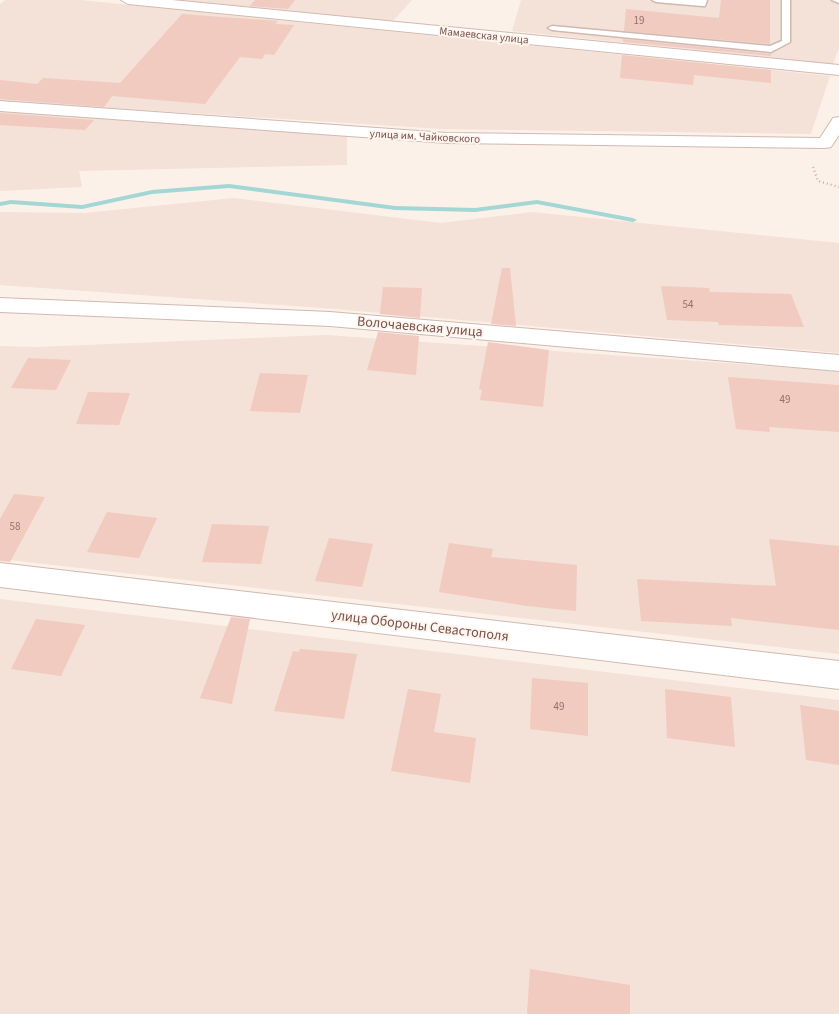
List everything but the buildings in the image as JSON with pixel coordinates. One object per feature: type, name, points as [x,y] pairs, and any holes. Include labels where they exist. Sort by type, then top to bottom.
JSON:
[{"type":"street","name":"Мамаевская улица","points":[[128,0],[839,70]]},
{"type":"street","name":"улица им. Чайковского","points":[[0,106],[447,138],[824,143],[839,122]]},
{"type":"street","name":"Волочаевская улица","points":[[0,305],[330,319],[839,363]]},
{"type":"street","name":"улица Обороны Севастополя","points":[[0,575],[839,675]]},
{"type":"lane","points":[[656,0],[702,4],[703,0]]},
{"type":"lane","points":[[552,28],[771,49],[786,42],[786,0]]},
{"type":"shaded area","points":[[5,0],[80,0],[830,76],[811,134],[442,129],[0,101],[0,4]]},
{"type":"shaded area","points":[[181,0],[412,0],[393,21]]},
{"type":"shaded area","points":[[521,0],[839,0],[839,48],[833,64],[512,31]]},
{"type":"shaded area","points":[[0,111],[181,122],[347,136],[347,165],[79,171],[82,187],[0,191]]},
{"type":"shaded area","points":[[234,198],[441,223],[532,212],[839,243],[839,353],[335,309],[0,285],[0,212],[84,213]]},
{"type":"shaded area","points":[[326,335],[839,371],[839,654],[0,559],[0,346],[36,347]]},
{"type":"shaded area","points":[[0,599],[839,700],[839,1014],[0,1014]]},
{"type":"waterway","points":[[0,204],[11,202],[82,207],[152,192],[229,186],[395,208],[475,210],[537,202],[633,220]]}]
